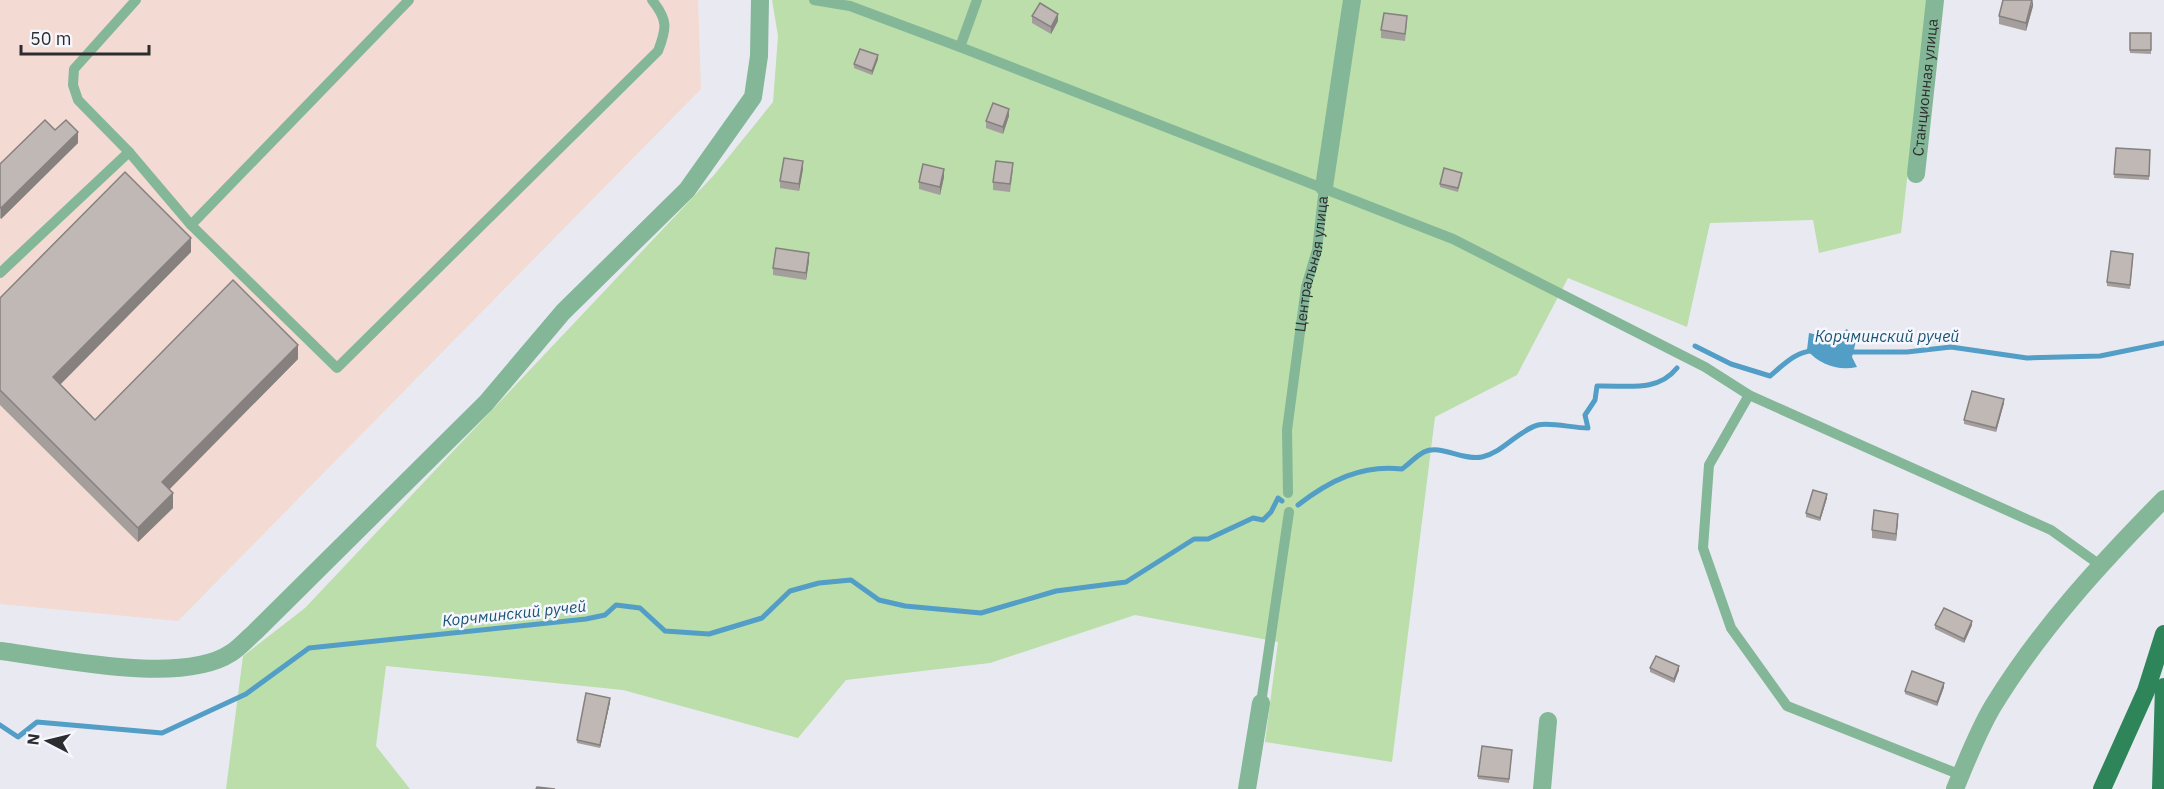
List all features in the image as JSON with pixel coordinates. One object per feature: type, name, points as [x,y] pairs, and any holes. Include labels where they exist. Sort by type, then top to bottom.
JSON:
[{"type":"main road","points":[[2102,789],[2146,691],[2164,633]]},
{"type":"main road","points":[[2162,789],[2164,687]]},
{"type":"street","name":"Центральная улица","points":[[1324,187],[1352,0]]},
{"type":"street","name":"Станционная улица","points":[[1916,174],[1935,0]]},
{"type":"street","points":[[0,651],[142,669],[190,668],[230,654],[486,403],[563,312],[687,190],[753,97],[764,1]]},
{"type":"street","points":[[1958,782],[1992,708],[2040,636],[2100,565],[2164,499]]},
{"type":"street","points":[[1248,789],[1261,703]]},
{"type":"street","points":[[1542,789],[1548,721]]},
{"type":"lane","points":[[136,0],[74,69],[73,85],[78,100],[129,152],[191,225],[337,368],[658,51],[666,32],[663,13],[651,0]]},
{"type":"lane","points":[[191,225],[409,0]]},
{"type":"lane","points":[[814,0],[850,6],[960,47],[1453,239],[1705,367],[1749,395],[2051,530],[2100,565]]},
{"type":"lane","points":[[960,47],[977,0]]},
{"type":"lane","points":[[0,273],[129,152]]},
{"type":"lane","name":"Центральная улица","points":[[1288,493],[1287,430],[1306,287],[1317,250],[1324,187]]},
{"type":"lane","points":[[1749,395],[1709,465],[1704,524],[1703,548],[1731,628],[1787,706],[1958,782]]},
{"type":"lane","points":[[1261,703],[1289,512]]},
{"type":"shaded area","points":[[0,0],[698,0],[701,89],[178,621],[0,604]]},
{"type":"green space","points":[[772,0],[1927,0],[1901,233],[1819,253],[1813,220],[1710,223],[1687,327],[1568,278],[1517,375],[1435,417],[1392,762],[1265,742],[1278,642],[1135,615],[990,663],[846,680],[798,738],[623,690],[386,666],[376,746],[410,789],[226,789],[243,656],[305,608],[714,175],[773,102],[778,36]]},
{"type":"water","points":[[1847,329],[1856,341],[1852,357],[1857,367],[1830,366],[1818,360],[1807,350],[1809,333],[1832,338]]},
{"type":"building","points":[[2003,0],[2032,0],[2026,23],[1999,16]]},
{"type":"building","points":[[1040,3],[1058,14],[1051,27],[1032,16]]},
{"type":"building","points":[[1384,13],[1407,16],[1405,34],[1381,30]]},
{"type":"building","points":[[2130,33],[2151,33],[2151,50],[2130,50]]},
{"type":"building","points":[[860,49],[878,55],[872,71],[854,64]]},
{"type":"building","points":[[993,103],[1009,109],[1003,127],[986,121]]},
{"type":"building","points":[[45,120],[55,130],[66,120],[78,132],[1,208],[0,164]]},
{"type":"building","points":[[2116,148],[2150,150],[2149,176],[2114,174]]},
{"type":"building","points":[[784,158],[803,161],[799,184],[780,181]]},
{"type":"building","points":[[996,161],[1013,163],[1010,184],[993,182]]},
{"type":"building","points":[[923,164],[944,169],[940,187],[919,182]]},
{"type":"building","points":[[1444,168],[1462,173],[1458,188],[1440,184]]},
{"type":"building","points":[[125,172],[191,238],[53,377],[95,420],[233,280],[298,345],[162,482],[173,493],[138,528],[0,390],[0,298]]},
{"type":"building","points":[[776,248],[809,253],[806,273],[773,268]]},
{"type":"building","points":[[2111,251],[2133,254],[2130,285],[2107,282]]},
{"type":"building","points":[[1972,391],[2004,399],[1996,428],[1964,420]]},
{"type":"building","points":[[1813,490],[1827,494],[1820,518],[1806,513]]},
{"type":"building","points":[[1874,510],[1898,514],[1896,534],[1872,530]]},
{"type":"building","points":[[1944,608],[1972,621],[1964,639],[1935,625]]},
{"type":"building","points":[[1656,656],[1679,666],[1674,679],[1650,668]]},
{"type":"building","points":[[1912,671],[1944,683],[1937,702],[1905,691]]},
{"type":"building","points":[[586,693],[610,698],[600,745],[577,740]]},
{"type":"building","points":[[1482,746],[1512,750],[1509,779],[1478,776]]},
{"type":"waterway","name":"Корчминский ручей","points":[[1847,352],[1907,352],[1951,347],[2027,358],[2100,356],[2164,343]]},
{"type":"waterway","name":"Корчминский ручей","points":[[1695,346],[1731,364],[1770,376],[1796,356],[1814,351]]},
{"type":"waterway","name":"Корчминский ручей","points":[[1298,505],[1347,476],[1373,469],[1402,469],[1430,450],[1475,458],[1497,451],[1523,432],[1538,425],[1588,428],[1585,415],[1595,400],[1597,386],[1651,384],[1669,376],[1677,368]]},
{"type":"waterway","name":"Корчминский ручей","points":[[0,725],[18,737],[37,722],[162,733],[246,694],[309,648],[586,619],[605,615],[616,605],[640,608],[665,631],[709,634],[762,618],[790,591],[819,583],[851,580],[879,600],[905,606],[981,613],[1056,591],[1126,582],[1194,539],[1208,539],[1253,518],[1263,520],[1271,512],[1278,498],[1282,501]]}]
